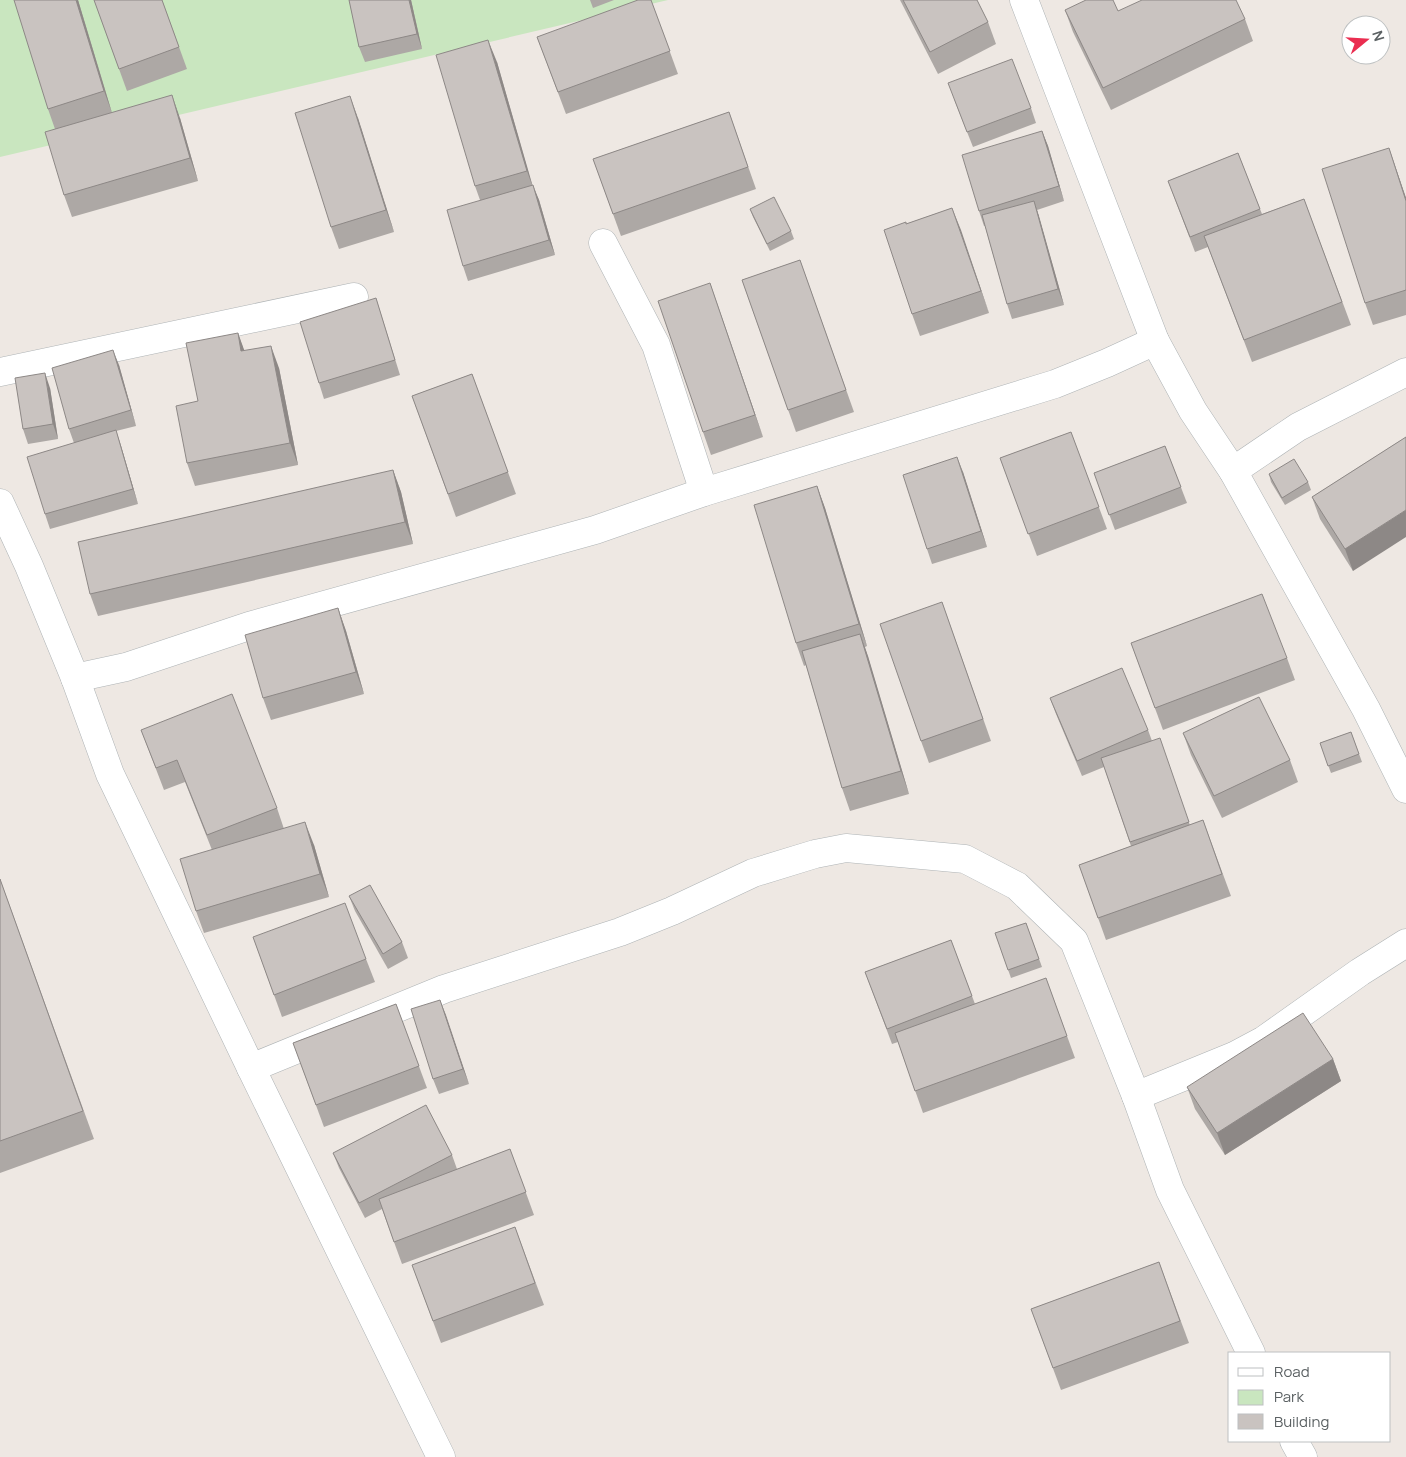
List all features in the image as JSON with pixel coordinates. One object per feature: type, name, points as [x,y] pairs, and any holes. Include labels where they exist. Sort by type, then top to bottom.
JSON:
[{"type":"street","points":[[1024,0],[1155,341],[1193,411],[1233,471],[1366,710],[1406,788]]},
{"type":"street","points":[[603,243],[656,345],[704,492]]},
{"type":"street","points":[[0,372],[354,297]]},
{"type":"street","points":[[75,678],[126,667],[250,626],[595,530],[704,492],[1055,384],[1155,341]]},
{"type":"street","points":[[1233,471],[1298,427],[1406,372]]},
{"type":"street","points":[[0,503],[29,566],[75,678],[110,774],[441,1457]]},
{"type":"street","points":[[251,1068],[444,989],[620,932],[672,911],[753,873],[815,854],[846,848],[965,859],[1017,886],[1074,941],[1136,1096],[1170,1190],[1251,1352]]},
{"type":"street","points":[[1136,1096],[1234,1056],[1264,1040],[1360,972],[1406,943]]},
{"type":"street","points":[[1295,1442],[1303,1457]]},
{"type":"green space","points":[[0,0],[668,0],[0,157]]},
{"type":"building","points":[[14,0],[76,0],[104,91],[48,109]]},
{"type":"building","points":[[94,0],[162,0],[179,47],[119,69]]},
{"type":"building","points":[[349,0],[409,0],[417,34],[359,47]]},
{"type":"building","points":[[638,0],[651,0],[670,51],[558,92],[537,37]]},
{"type":"building","points":[[903,0],[977,0],[988,22],[930,52]]},
{"type":"building","points":[[1086,0],[1113,0],[1118,11],[1142,0],[1236,0],[1245,19],[1103,88],[1065,10]]},
{"type":"building","points":[[488,40],[527,171],[475,186],[436,55]]},
{"type":"building","points":[[1012,59],[1031,108],[967,132],[948,83]]},
{"type":"building","points":[[172,95],[190,158],[64,195],[45,132]]},
{"type":"building","points":[[350,96],[386,210],[331,227],[295,113]]},
{"type":"building","points":[[729,112],[748,167],[613,214],[593,159]]},
{"type":"building","points":[[1042,131],[1059,186],[979,211],[962,155]]},
{"type":"building","points":[[1389,148],[1406,201],[1406,290],[1365,303],[1322,169]]},
{"type":"building","points":[[1238,153],[1260,209],[1190,237],[1168,181]]},
{"type":"building","points":[[533,185],[549,240],[463,266],[447,210]]},
{"type":"building","points":[[774,197],[791,231],[767,244],[750,209]]},
{"type":"building","points":[[1304,199],[1342,302],[1244,340],[1204,236]]},
{"type":"building","points":[[1034,201],[1058,289],[1007,304],[982,215]]},
{"type":"building","points":[[952,208],[981,291],[912,314],[884,230]]},
{"type":"building","points":[[800,260],[846,390],[788,410],[742,280]]},
{"type":"building","points":[[710,283],[755,415],[703,432],[658,301]]},
{"type":"building","points":[[376,298],[395,360],[319,383],[300,322]]},
{"type":"building","points":[[238,333],[241,351],[271,346],[290,443],[187,463],[176,406],[198,401],[186,343]]},
{"type":"building","points":[[113,350],[131,410],[69,429],[52,368]]},
{"type":"building","points":[[45,373],[53,424],[23,429],[15,378]]},
{"type":"building","points":[[472,374],[508,472],[448,494],[412,396]]},
{"type":"building","points":[[116,430],[133,489],[45,514],[27,457]]},
{"type":"building","points":[[1071,432],[1099,507],[1028,534],[1000,458]]},
{"type":"building","points":[[1406,437],[1406,510],[1345,549],[1312,497]]},
{"type":"building","points":[[1165,446],[1181,487],[1109,515],[1094,473]]},
{"type":"building","points":[[957,457],[981,531],[927,549],[903,475]]},
{"type":"building","points":[[1294,459],[1308,482],[1282,498],[1269,474]]},
{"type":"building","points":[[393,470],[405,522],[90,594],[78,542]]},
{"type":"building","points":[[817,486],[859,624],[796,643],[754,505]]},
{"type":"building","points":[[1262,594],[1287,658],[1155,708],[1131,643]]},
{"type":"building","points":[[942,602],[983,719],[921,741],[880,624]]},
{"type":"building","points":[[338,608],[356,672],[263,698],[245,635]]},
{"type":"building","points":[[860,634],[901,771],[842,788],[802,651]]},
{"type":"building","points":[[1122,668],[1148,730],[1077,761],[1050,698]]},
{"type":"building","points":[[232,694],[277,808],[207,835],[177,760],[156,768],[141,730]]},
{"type":"building","points":[[1259,697],[1290,760],[1214,796],[1183,733]]},
{"type":"building","points":[[1351,732],[1359,754],[1328,766],[1320,743]]},
{"type":"building","points":[[1160,738],[1189,822],[1130,842],[1101,758]]},
{"type":"building","points":[[1203,820],[1222,874],[1098,918],[1079,865]]},
{"type":"building","points":[[305,822],[320,874],[196,911],[180,859]]},
{"type":"building","points":[[0,879],[83,1111],[0,1141]]},
{"type":"building","points":[[370,885],[402,942],[383,954],[349,896]]},
{"type":"building","points":[[345,903],[366,959],[274,995],[253,937]]},
{"type":"building","points":[[1026,923],[1039,959],[1008,970],[995,933]]},
{"type":"building","points":[[951,940],[972,996],[887,1029],[865,972]]},
{"type":"building","points":[[1046,978],[1067,1036],[915,1091],[895,1033]]},
{"type":"building","points":[[440,1000],[463,1069],[433,1079],[411,1009]]},
{"type":"building","points":[[396,1004],[419,1066],[316,1105],[293,1043]]},
{"type":"building","points":[[1303,1013],[1333,1059],[1217,1133],[1187,1087]]},
{"type":"building","points":[[426,1105],[452,1155],[359,1203],[333,1153]]},
{"type":"building","points":[[510,1149],[526,1192],[394,1242],[379,1199]]},
{"type":"building","points":[[515,1227],[535,1283],[433,1321],[412,1265]]},
{"type":"building","points":[[1159,1262],[1180,1321],[1053,1368],[1031,1309]]}]
